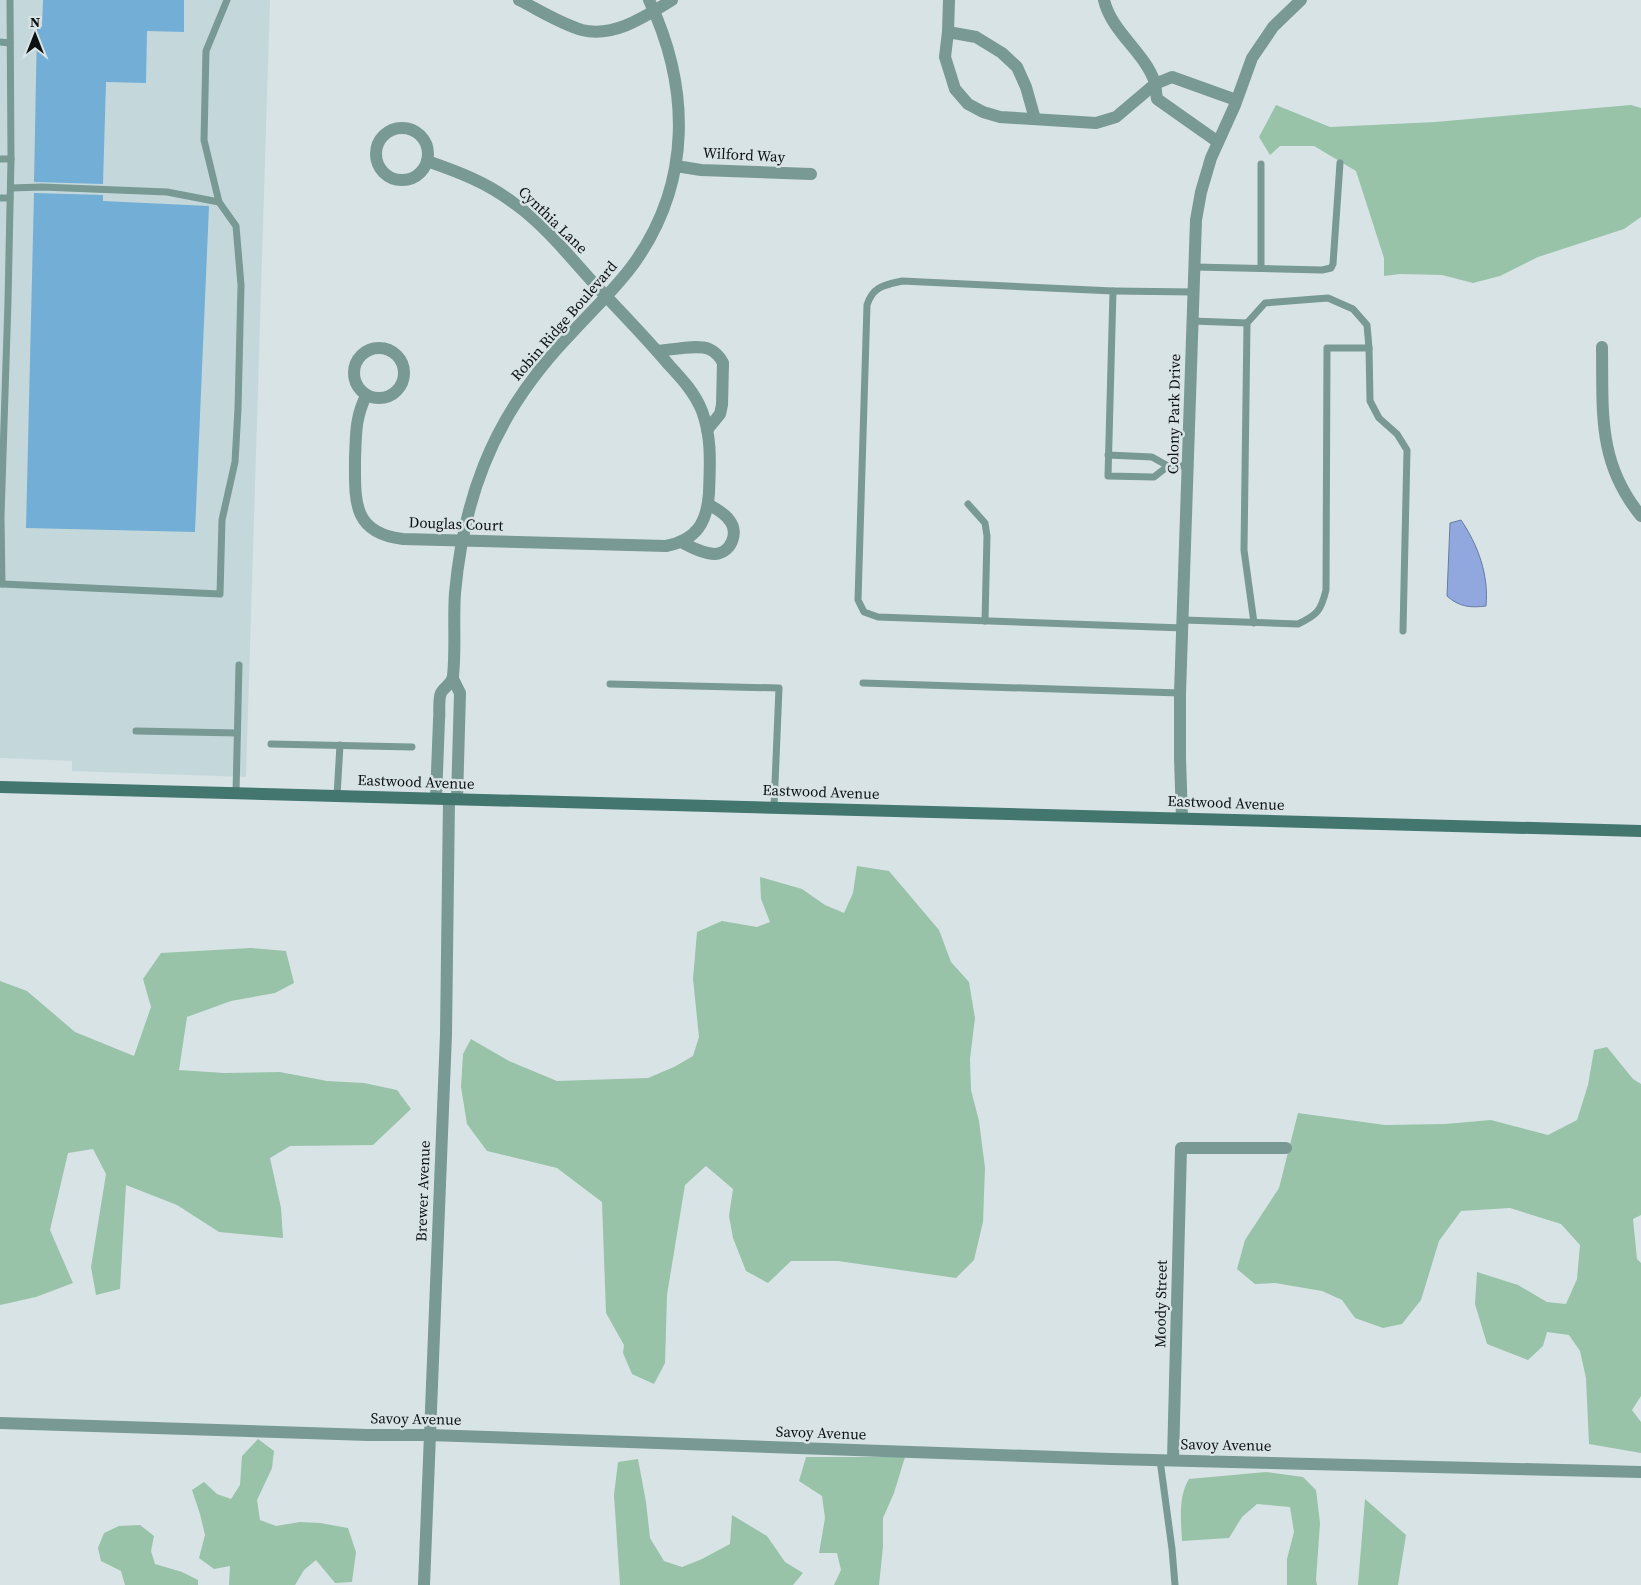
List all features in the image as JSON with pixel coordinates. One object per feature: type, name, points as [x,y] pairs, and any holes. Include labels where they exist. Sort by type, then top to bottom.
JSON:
[{"type":"street","points":[[519,0],[574,27],[594,32],[618,29],[651,6],[672,0]]},
{"type":"street","points":[[949,0],[945,57],[955,89],[968,104],[983,112],[1000,117],[1096,123],[1116,117],[1155,84],[1172,77],[1236,100]]},
{"type":"street","points":[[1104,0],[1122,36],[1146,64],[1155,84],[1157,99],[1218,142]]},
{"type":"street","name":"Colony Park Drive","points":[[1182,818],[1180,693],[1196,220],[1201,192],[1211,158],[1252,58],[1273,26],[1301,0]]},
{"type":"street","name":"Robin Ridge Boulevard","points":[[453,679],[455,593],[462,541],[471,504],[484,464],[515,405],[542,367],[635,263],[655,229],[669,194],[676,166],[679,139],[676,84],[668,48],[651,6]]},
{"type":"street","points":[[948,32],[976,38],[1002,53],[1018,67],[1035,119]]},
{"type":"street","points":[[398,128],[407,129],[415,132],[426,144],[427,160],[424,168],[413,178],[397,180],[383,172],[376,158],[378,142],[390,131],[398,128]]},
{"type":"street","name":"Cynthia Lane","points":[[427,160],[470,176],[496,190],[540,225],[690,388],[701,409],[707,430],[710,462],[708,504],[700,527],[681,542]]},
{"type":"street","name":"Wilford Way","points":[[676,166],[701,170],[811,174]]},
{"type":"street","points":[[1602,346],[1603,418],[1606,446],[1622,490],[1641,516]]},
{"type":"street","points":[[657,351],[701,347],[709,349],[720,358],[723,363],[722,405],[720,414],[707,430]]},
{"type":"street","points":[[384,348],[391,351],[402,362],[404,368],[403,383],[394,394],[388,397],[380,399],[366,396],[356,384],[354,376],[357,361],[368,350],[384,348]]},
{"type":"street","name":"Douglas Court","points":[[366,396],[358,416],[355,496],[360,514],[373,530],[393,538],[462,541],[666,546],[681,542]]},
{"type":"street","points":[[681,542],[710,553],[723,552],[728,548],[732,542],[734,527],[730,520],[708,504]]},
{"type":"street","points":[[453,679],[460,693],[448,799],[440,694],[453,679]]},
{"type":"street","name":"Eastwood Avenue","points":[[0,787],[1641,832]]},
{"type":"street","name":"Brewer Avenue","points":[[424,1585],[446,1034],[448,799]]},
{"type":"street","name":"Moody Street","points":[[1167,1460],[1181,1148],[1286,1148]]},
{"type":"street","name":"Savoy Avenue","points":[[0,1423],[429,1435],[1167,1460],[1641,1472]]},
{"type":"lane","points":[[10,0],[11,188],[3,350],[1,584],[220,594],[222,520],[235,462],[238,409],[240,285],[236,226],[219,202],[204,140],[206,51],[227,0]]},
{"type":"lane","points":[[0,42],[10,42]]},
{"type":"lane","points":[[0,159],[11,159]]},
{"type":"lane","points":[[1194,267],[1322,270],[1331,268],[1333,264],[1340,163]]},
{"type":"lane","points":[[1261,164],[1261,268]]},
{"type":"lane","points":[[11,188],[42,186],[167,192],[219,202]]},
{"type":"lane","points":[[0,198],[10,198]]},
{"type":"lane","points":[[1194,292],[1113,291],[902,282],[883,285],[870,295],[867,304],[858,600],[864,612],[878,618],[1183,624],[1298,624],[1313,618],[1322,606],[1326,590],[1327,348],[1369,348]]},
{"type":"lane","points":[[1113,291],[1108,476],[1154,477],[1168,466]]},
{"type":"lane","points":[[1254,623],[1244,550],[1247,323],[1265,303],[1328,298],[1352,309],[1368,325],[1370,401],[1379,418],[1397,434],[1407,450],[1403,631]]},
{"type":"lane","points":[[1192,321],[1247,323]]},
{"type":"lane","points":[[1108,455],[1152,457],[1168,466],[1189,466]]},
{"type":"lane","points":[[968,504],[985,523],[985,621]]},
{"type":"lane","points":[[236,793],[239,664]]},
{"type":"lane","points":[[863,683],[1180,693]]},
{"type":"lane","points":[[610,684],[779,688],[774,807]]},
{"type":"lane","points":[[136,731],[237,732]]},
{"type":"lane","points":[[271,744],[412,747]]},
{"type":"lane","points":[[337,796],[340,745]]},
{"type":"lane","points":[[1167,1460],[1175,1585]]},
{"type":"shaded area","points":[[0,0],[270,0],[246,777],[72,771],[72,761],[0,758]]},
{"type":"green space","points":[[1276,105],[1330,127],[1435,122],[1631,105],[1641,108],[1641,217],[1624,229],[1538,257],[1500,276],[1473,283],[1442,275],[1400,274],[1384,276],[1384,258],[1356,171],[1314,146],[1280,146],[1270,155],[1259,137]]},
{"type":"green space","points":[[857,866],[889,871],[939,930],[951,962],[969,982],[975,1018],[970,1059],[971,1090],[979,1121],[985,1168],[983,1222],[974,1260],[956,1278],[838,1261],[791,1261],[768,1283],[746,1271],[733,1238],[729,1216],[733,1189],[706,1166],[685,1185],[667,1295],[665,1363],[654,1384],[632,1374],[623,1353],[624,1345],[606,1313],[602,1202],[557,1168],[487,1151],[467,1124],[461,1087],[463,1054],[471,1039],[509,1061],[557,1081],[648,1078],[674,1067],[693,1056],[699,1037],[693,979],[697,932],[722,921],[757,927],[770,922],[761,899],[760,877],[802,889],[825,905],[844,913],[853,893]]},
{"type":"green space","points":[[251,948],[286,951],[294,983],[275,993],[231,1001],[187,1017],[179,1070],[224,1073],[280,1072],[327,1081],[364,1083],[397,1090],[411,1109],[373,1145],[290,1146],[270,1158],[281,1208],[283,1238],[219,1232],[177,1205],[126,1185],[120,1289],[96,1295],[91,1267],[106,1174],[93,1149],[68,1153],[50,1230],[73,1283],[36,1297],[0,1305],[0,981],[27,991],[75,1032],[134,1056],[151,1007],[143,979],[161,953]]},
{"type":"green space","points":[[1607,1047],[1633,1079],[1641,1084],[1641,1215],[1633,1219],[1637,1259],[1641,1263],[1641,1396],[1632,1410],[1641,1422],[1641,1453],[1589,1444],[1586,1378],[1580,1351],[1569,1335],[1547,1332],[1543,1346],[1528,1360],[1487,1344],[1475,1304],[1477,1272],[1518,1285],[1547,1302],[1566,1304],[1577,1279],[1580,1245],[1561,1224],[1510,1208],[1461,1211],[1439,1241],[1421,1300],[1402,1324],[1383,1328],[1355,1318],[1342,1300],[1322,1291],[1275,1283],[1255,1284],[1237,1269],[1245,1240],[1279,1188],[1298,1113],[1385,1125],[1445,1124],[1491,1120],[1548,1135],[1577,1120],[1588,1085],[1594,1050]]},
{"type":"green space","points":[[258,1439],[274,1451],[272,1468],[257,1500],[260,1520],[276,1526],[300,1522],[348,1528],[356,1552],[352,1582],[335,1583],[316,1560],[304,1570],[295,1585],[229,1585],[230,1566],[214,1569],[199,1558],[205,1535],[192,1490],[204,1482],[217,1494],[231,1499],[240,1485],[242,1456]]},
{"type":"green space","points":[[806,1457],[905,1457],[894,1493],[883,1518],[883,1547],[879,1585],[834,1585],[841,1570],[837,1553],[819,1553],[825,1518],[822,1496],[799,1481]]},
{"type":"green space","points":[[638,1459],[650,1538],[664,1561],[682,1567],[730,1544],[732,1515],[767,1536],[785,1562],[803,1573],[793,1585],[620,1585],[614,1495],[618,1462]]},
{"type":"green space","points":[[1266,1472],[1303,1477],[1316,1490],[1320,1523],[1317,1585],[1287,1585],[1287,1559],[1294,1532],[1290,1507],[1257,1504],[1242,1517],[1229,1538],[1182,1541],[1182,1501],[1189,1479]]},
{"type":"green space","points":[[1365,1499],[1406,1535],[1398,1585],[1358,1585]]},
{"type":"green space","points":[[140,1525],[154,1536],[151,1551],[155,1564],[182,1572],[198,1580],[198,1585],[125,1585],[121,1571],[101,1561],[98,1548],[104,1533],[119,1526]]},
{"type":"water","points":[[1461,520],[1481,561],[1486,583],[1486,606],[1465,606],[1447,596],[1450,523]]},
{"type":"building","points":[[43,0],[184,0],[184,32],[147,31],[146,83],[106,82],[103,184],[34,182],[37,27],[42,27]]},
{"type":"building","points":[[34,193],[103,195],[103,201],[209,206],[195,532],[26,528]]}]
